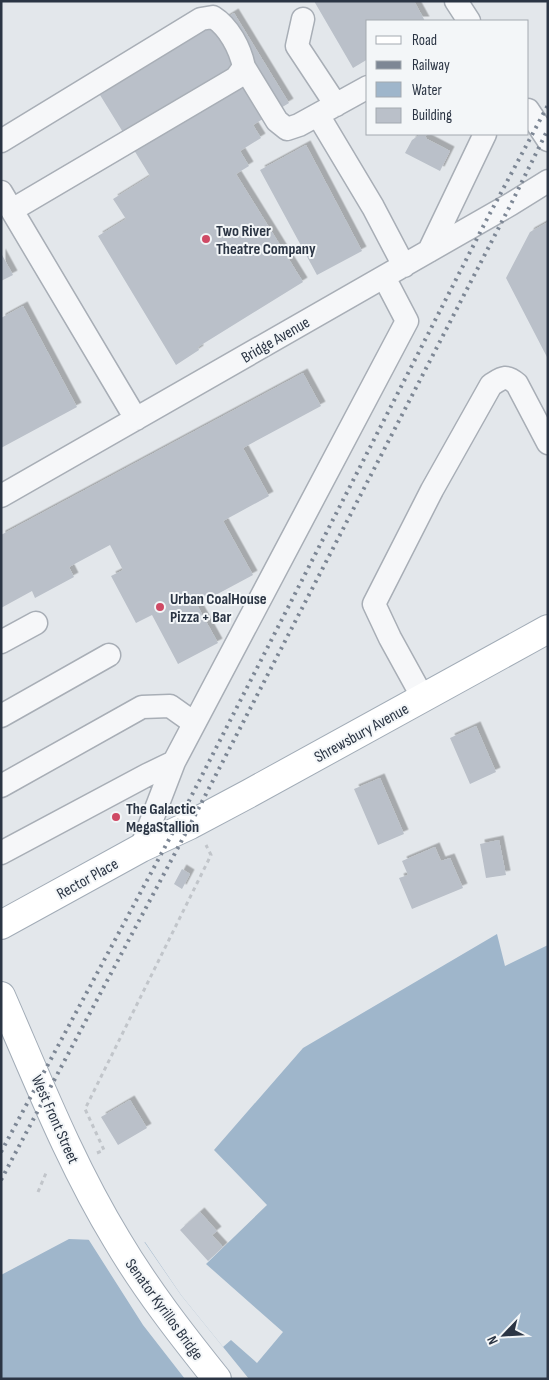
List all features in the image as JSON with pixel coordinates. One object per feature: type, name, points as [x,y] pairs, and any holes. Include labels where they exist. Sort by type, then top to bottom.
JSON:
[{"type":"main road","name":"Shrewsbury Avenue","points":[[173,832],[229,804],[548,629]]},
{"type":"main road","name":"Rector Place","points":[[1,925],[173,832]]},
{"type":"main road","name":"West Front Street","points":[[1,996],[80,1171],[116,1239]]},
{"type":"main road","name":"Senator Kyrillos Bridge","points":[[116,1239],[171,1321],[217,1379]]},
{"type":"street","points":[[1,141],[201,19],[212,9],[241,53],[244,67],[277,121],[287,129],[299,126],[366,88]]},
{"type":"street","points":[[303,19],[297,46],[373,207],[404,266]]},
{"type":"street","points":[[136,419],[7,201],[236,78],[244,67]]},
{"type":"street","points":[[529,112],[548,140]]},
{"type":"street","points":[[429,251],[484,135]]},
{"type":"street","name":"Bridge Avenue","points":[[1,496],[404,266],[548,181]]},
{"type":"street","points":[[141,848],[174,762],[407,321],[384,277]]},
{"type":"street","points":[[423,698],[390,638],[374,604],[432,490],[491,385],[502,378],[511,378],[517,384],[548,443]]},
{"type":"street","points":[[1,642],[36,623]]},
{"type":"street","points":[[1,716],[109,655]]},
{"type":"street","points":[[1,786],[142,707],[170,706],[194,723]]},
{"type":"street","points":[[1,853],[147,774],[174,762]]},
{"type":"path","points":[[94,1155],[104,1150],[85,1108],[211,855],[204,840]]},
{"type":"path","points":[[38,1192],[46,1174]]},
{"type":"water","points":[[497,934],[505,966],[548,945],[548,1379],[1,1379],[1,1275],[69,1239],[145,1242],[181,1295],[223,1347],[231,1340],[257,1363],[283,1332],[206,1264],[267,1205],[214,1150],[303,1048]]},
{"type":"pier","points":[[87,1237],[143,1240],[181,1295],[249,1379],[185,1379],[143,1325]]},
{"type":"building","points":[[314,1],[414,1],[424,20],[366,20],[366,60],[353,68]]},
{"type":"building","points":[[234,13],[289,103],[253,125],[261,138],[240,151],[249,166],[236,174],[303,282],[198,347],[199,350],[176,365],[98,236],[126,219],[113,199],[150,176],[100,95]]},
{"type":"building","points":[[420,135],[426,135],[425,136],[427,139],[450,151],[440,171],[405,153],[412,140]]},
{"type":"building","points":[[306,145],[362,251],[317,275],[260,170]]},
{"type":"building","points":[[548,222],[548,359],[506,278],[530,232]]},
{"type":"building","points":[[1,253],[13,275],[1,281]]},
{"type":"building","points":[[23,306],[77,407],[1,448],[1,318]]},
{"type":"building","points":[[303,373],[321,406],[243,448],[269,496],[223,521],[253,575],[197,605],[218,643],[178,664],[152,615],[136,623],[111,576],[123,570],[110,545],[69,567],[74,577],[35,598],[32,591],[1,608],[1,535]]},
{"type":"building","points":[[476,726],[496,772],[470,784],[450,738]]},
{"type":"building","points":[[380,778],[404,834],[378,845],[354,789]]},
{"type":"building","points":[[499,840],[506,875],[486,878],[480,844]]},
{"type":"building","points":[[435,847],[441,861],[450,858],[463,888],[412,909],[399,878],[408,875],[402,861]]},
{"type":"building","points":[[182,869],[190,874],[182,889],[174,884]]},
{"type":"building","points":[[130,1100],[147,1128],[118,1145],[101,1117]]},
{"type":"building","points":[[200,1212],[217,1231],[212,1235],[223,1247],[208,1261],[180,1230]]},
{"type":"railway","points":[[1,1152],[173,832],[488,217],[548,105]]},
{"type":"railway","points":[[1,1180],[190,825],[548,129]]},
{"type":"place","name":"Two River Theatre Company","points":[[206,239]]},
{"type":"place","name":"Urban CoalHouse Pizza + Bar","points":[[160,607]]},
{"type":"place","name":"The Galactic MegaStallion","points":[[116,817]]}]
